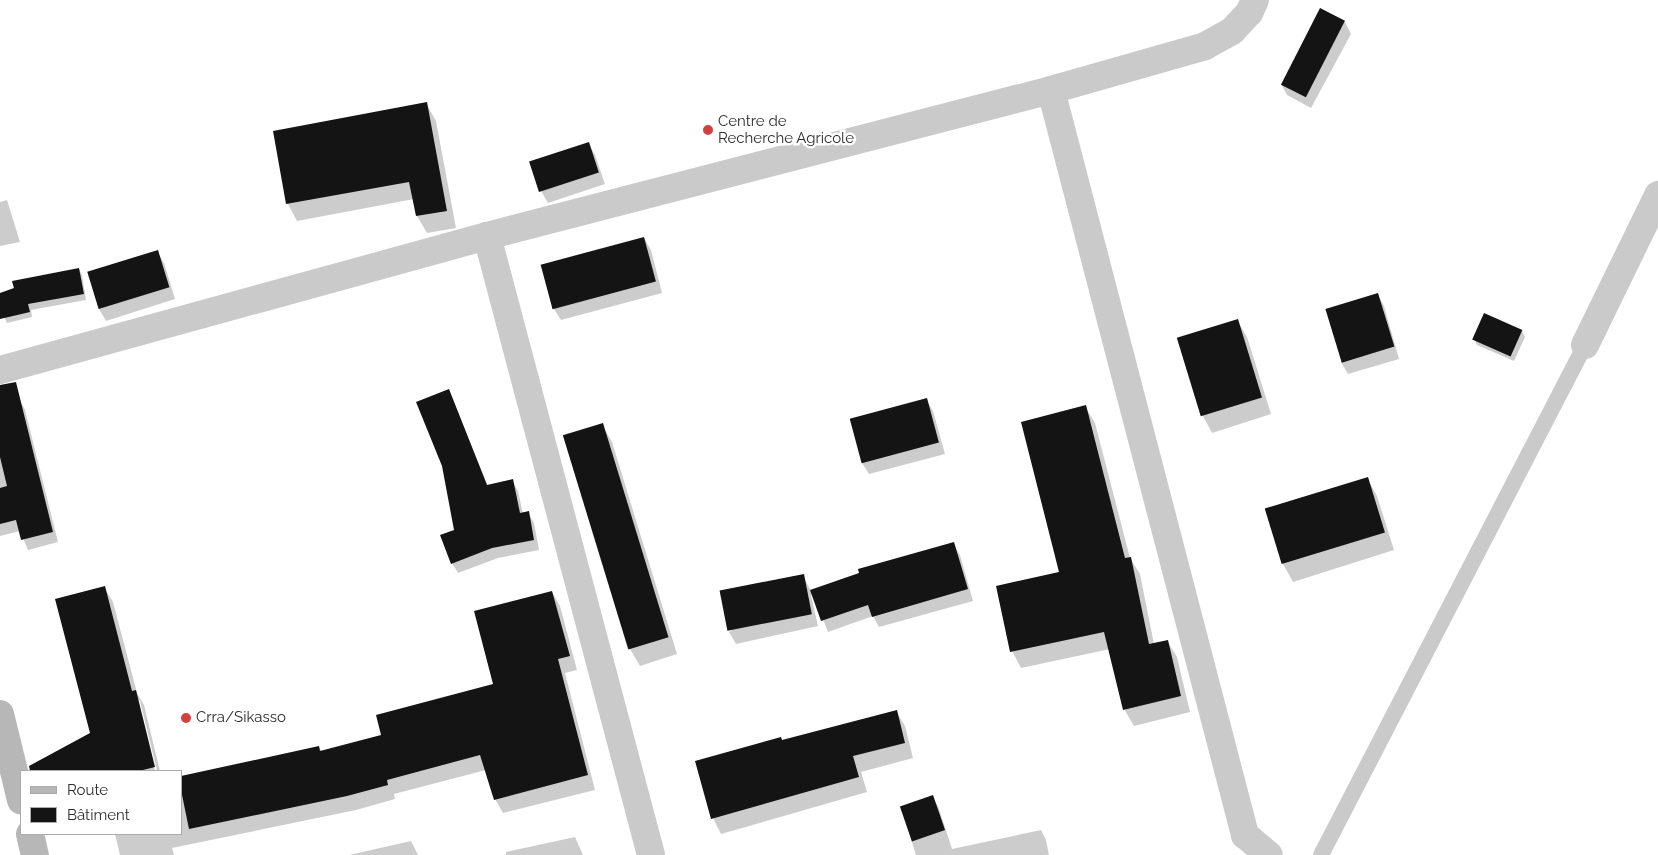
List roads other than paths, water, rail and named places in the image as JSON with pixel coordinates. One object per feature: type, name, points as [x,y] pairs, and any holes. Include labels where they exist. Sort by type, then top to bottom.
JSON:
[{"type":"main road","points":[[0,714],[20,796]]},
{"type":"main road","points":[[30,835],[35,855]]},
{"type":"street","points":[[0,370],[488,236],[1052,90],[1205,46],[1232,32],[1249,13],[1255,0]]},
{"type":"street","points":[[1052,90],[1245,835],[1269,855]]},
{"type":"street","points":[[1585,345],[1658,194]]},
{"type":"street","points":[[488,236],[651,855]]},
{"type":"lane","points":[[1321,855],[1585,345]]},
{"type":"place","name":"Centre de Recherche Agricole","points":[[708,130]]},
{"type":"place","name":"Crra/Sikasso","points":[[186,718]]}]
